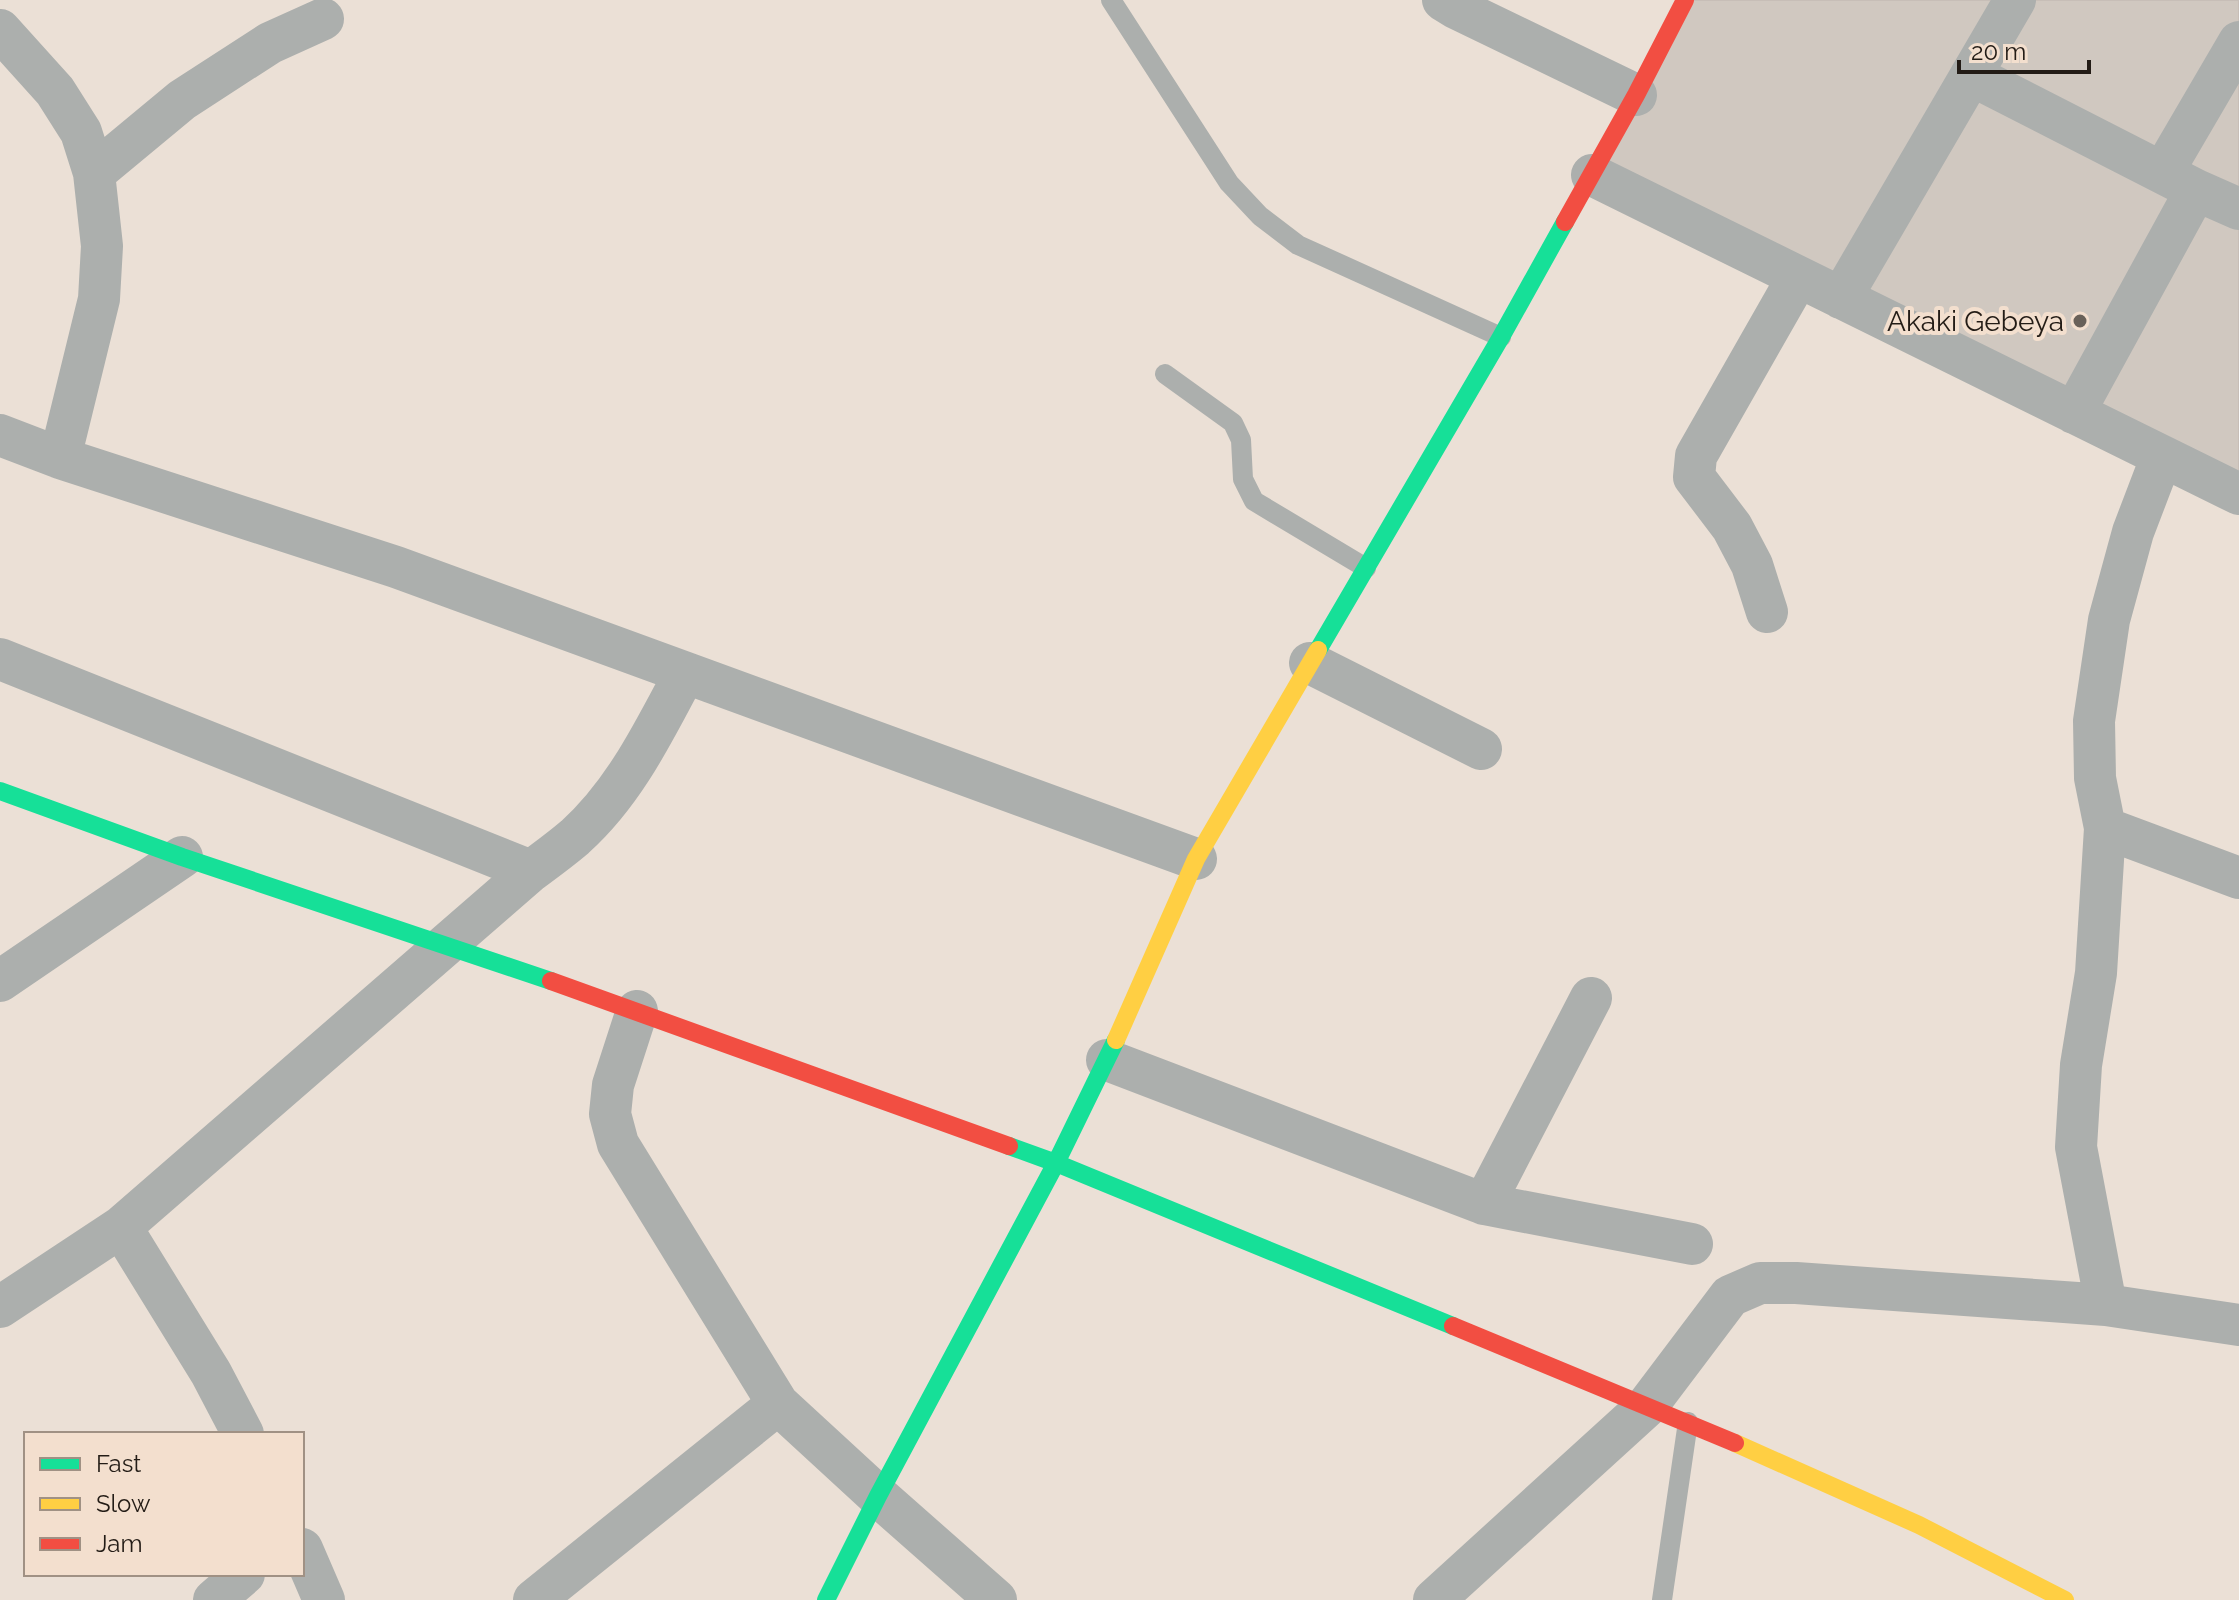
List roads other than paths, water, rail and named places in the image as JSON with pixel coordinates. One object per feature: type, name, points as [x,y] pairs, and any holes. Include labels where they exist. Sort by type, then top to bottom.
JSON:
[{"type":"street","points":[[1443,0],[1636,95]]},
{"type":"street","points":[[826,1600],[878,1496],[1056,1163],[1107,1060],[1196,859],[1501,337],[1636,95],[1685,0]]},
{"type":"street","points":[[1841,298],[2015,0]]},
{"type":"street","points":[[94,173],[182,100],[270,43],[323,19]]},
{"type":"street","points":[[0,30],[55,91],[81,132],[94,173],[102,246],[99,299],[60,458]]},
{"type":"street","points":[[2074,413],[2239,42]]},
{"type":"street","points":[[1971,75],[2239,209]]},
{"type":"street","points":[[1592,175],[2239,494]]},
{"type":"street","points":[[1767,612],[1752,565],[1732,527],[1694,477],[1695,466],[1696,456],[1798,277]]},
{"type":"street","points":[[0,435],[60,458],[396,567],[1196,859]]},
{"type":"street","points":[[2106,1305],[2076,1147],[2081,1065],[2096,973],[2105,828],[2095,778],[2094,721],[2109,620],[2133,532],[2162,456]]},
{"type":"street","points":[[0,659],[531,871]]},
{"type":"street","points":[[1310,663],[1481,749]]},
{"type":"street","points":[[0,1307],[121,1227],[531,871],[576,836],[611,798],[637,762],[685,673]]},
{"type":"street","points":[[0,791],[182,857],[637,1011],[1056,1163],[1688,1422],[1919,1525],[2037,1594]]},
{"type":"street","points":[[2105,828],[2239,878]]},
{"type":"street","points":[[0,981],[182,857]]},
{"type":"street","points":[[1484,1204],[1591,998]]},
{"type":"street","points":[[637,1011],[613,1085],[610,1114],[618,1144],[778,1404],[996,1600]]},
{"type":"street","points":[[1107,1060],[1484,1204],[1692,1244]]},
{"type":"street","points":[[121,1227],[211,1373],[242,1432]]},
{"type":"street","points":[[1434,1600],[1647,1406],[1730,1296],[1760,1283],[2106,1305],[2239,1325]]},
{"type":"street","points":[[534,1600],[778,1404]]},
{"type":"street","points":[[304,1554],[324,1600]]},
{"type":"street","points":[[214,1600],[242,1576]]},
{"type":"lane","points":[[1111,0],[1229,183],[1260,216],[1298,245],[1501,337]]},
{"type":"lane","points":[[1165,374],[1233,423],[1241,440],[1243,479],[1254,501],[1366,568]]},
{"type":"lane","points":[[1662,1600],[1688,1422]]},
{"type":"place","name":"Akaki Gebeya","points":[[2080,321]]}]
